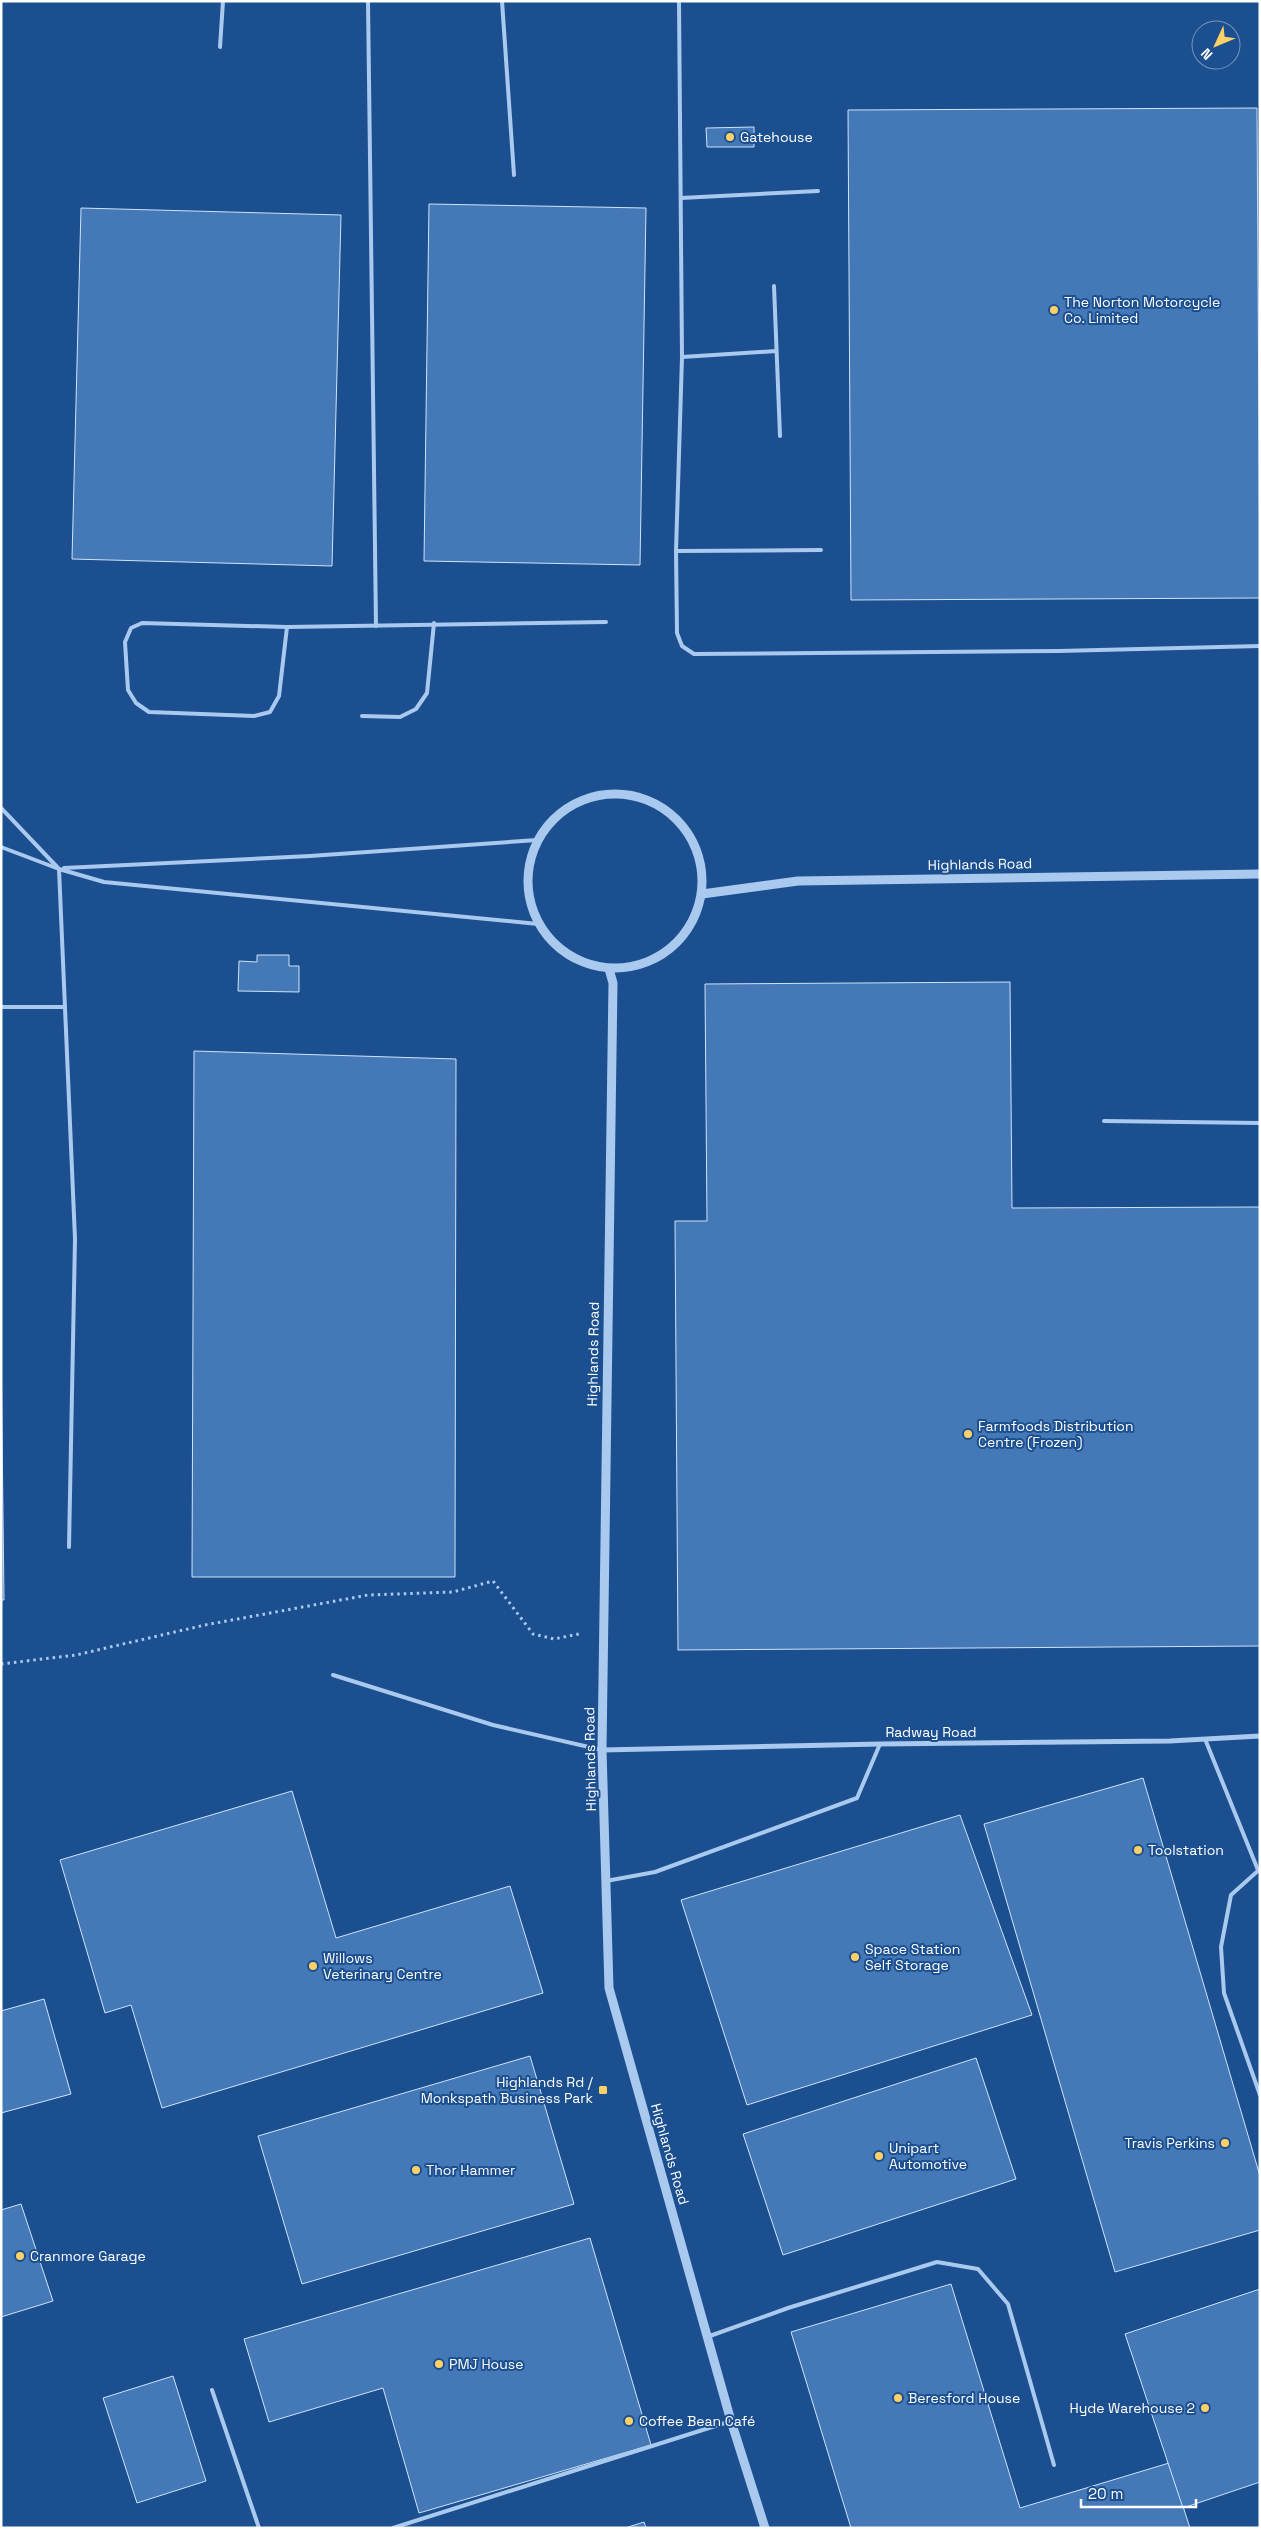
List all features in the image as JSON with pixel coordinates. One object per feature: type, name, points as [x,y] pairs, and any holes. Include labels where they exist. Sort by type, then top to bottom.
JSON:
[{"type":"street","points":[[602,794],[643,798],[678,819],[699,854],[702,894],[692,925],[670,950],[641,965],[609,969],[568,956],[538,924],[527,882],[537,840],[564,810],[594,797],[602,794]]},
{"type":"street","name":"Highlands Road","points":[[702,894],[798,881],[1260,874]]},
{"type":"street","name":"Highlands Road","points":[[609,969],[613,983],[602,1750],[609,1988],[731,2421],[765,2528]]},
{"type":"street","name":"Radway Road","points":[[602,1750],[1205,1739],[1260,1736]]},
{"type":"lane","points":[[220,47],[223,1]]},
{"type":"lane","points":[[368,1],[376,626]]},
{"type":"lane","points":[[502,1],[514,175]]},
{"type":"lane","points":[[679,1],[682,358],[676,551],[677,633],[682,646],[694,654],[1059,651],[1260,646]]},
{"type":"lane","points":[[682,198],[818,191]]},
{"type":"lane","points":[[774,286],[780,436]]},
{"type":"lane","points":[[682,358],[776,351]]},
{"type":"lane","points":[[676,551],[821,550]]},
{"type":"lane","points":[[287,627],[279,696],[270,712],[254,716],[149,712],[136,703],[128,690],[125,642],[131,628],[142,622],[287,627],[434,623],[606,622]]},
{"type":"lane","points":[[362,716],[400,717],[416,710],[427,693],[434,623]]},
{"type":"lane","points":[[1,808],[59,869],[76,1239],[69,1546]]},
{"type":"lane","points":[[59,869],[310,856],[537,840]]},
{"type":"lane","points":[[1,847],[59,869],[104,882],[538,924]]},
{"type":"lane","points":[[1,1007],[66,1007]]},
{"type":"lane","points":[[1104,1121],[1260,1123]]},
{"type":"lane","points":[[333,1675],[493,1724],[602,1750]]},
{"type":"lane","points":[[1205,1739],[1259,1869],[1231,1894],[1221,1947],[1224,1993],[1260,2095]]},
{"type":"lane","points":[[606,1881],[655,1872],[857,1798],[880,1744]]},
{"type":"lane","points":[[707,2337],[788,2308],[937,2262],[978,2269],[1008,2304],[1054,2465]]},
{"type":"lane","points":[[212,2390],[259,2528]]},
{"type":"lane","points":[[393,2528],[731,2421]]},
{"type":"path","points":[[1,1664],[76,1655],[205,1625],[368,1596],[453,1592],[493,1582],[533,1634],[554,1639],[604,1630]]},
{"type":"building","name":"The Norton Motorcycle Co. Limited","points":[[1257,108],[1260,598],[851,600],[848,110]]},
{"type":"building","name":"Gatehouse","points":[[754,127],[754,147],[707,147],[706,128]]},
{"type":"building","points":[[429,204],[646,208],[640,565],[424,561]]},
{"type":"building","points":[[81,208],[341,215],[332,566],[72,559]]},
{"type":"building","points":[[257,955],[289,955],[289,966],[299,966],[299,992],[238,991],[239,961],[257,962]]},
{"type":"building","name":"Farmfoods Distribution Centre (Frozen)","points":[[1010,982],[1012,1208],[1260,1207],[1260,1646],[678,1650],[675,1221],[707,1221],[705,984]]},
{"type":"building","points":[[194,1051],[456,1059],[455,1577],[192,1577]]},
{"type":"building","points":[[1,1343],[4,1600],[1,1600]]},
{"type":"building","points":[[1143,1778],[1260,2176],[1260,2230],[1115,2272],[984,1824]]},
{"type":"building","name":"Willows Veterinary Centre","points":[[292,1791],[336,1938],[510,1886],[543,1993],[162,2108],[131,2005],[105,2013],[60,1860]]},
{"type":"building","name":"Space Station Self Storage","points":[[960,1815],[1032,2015],[747,2105],[681,1900]]},
{"type":"building","points":[[44,1999],[71,2094],[1,2113],[1,2011]]},
{"type":"building","name":"Thor Hammer","points":[[530,2056],[574,2204],[302,2284],[258,2136]]},
{"type":"building","name":"Unipart Automotive","points":[[976,2058],[1016,2179],[783,2255],[743,2134]]},
{"type":"building","name":"Cranmore Garage","points":[[21,2204],[53,2301],[1,2317],[1,2210]]},
{"type":"building","name":"PMJ House","points":[[590,2238],[651,2445],[419,2513],[383,2388],[269,2422],[244,2339]]},
{"type":"building","name":"Beresford House","points":[[951,2284],[1020,2508],[1169,2463],[1190,2528],[851,2528],[791,2332]]},
{"type":"building","name":"Hyde Warehouse 2","points":[[1260,2289],[1260,2482],[1183,2508],[1125,2334]]},
{"type":"building","points":[[173,2376],[206,2481],[137,2503],[103,2398]]},
{"type":"building","points":[[644,2522],[646,2528],[625,2528]]},
{"type":"place","name":"Gatehouse","points":[[730,137]]},
{"type":"place","name":"The Norton Motorcycle Co. Limited","points":[[1054,310]]},
{"type":"place","name":"Farmfoods Distribution Centre (Frozen)","points":[[968,1434]]},
{"type":"place","name":"Toolstation","points":[[1138,1850]]},
{"type":"place","name":"Space Station Self Storage","points":[[855,1957]]},
{"type":"place","name":"Willows Veterinary Centre","points":[[313,1966]]},
{"type":"place","name":"Highlands Rd / Monkspath Business Park","points":[[603,2090]]},
{"type":"place","name":"Travis Perkins","points":[[1225,2143]]},
{"type":"place","name":"Unipart Automotive","points":[[879,2156]]},
{"type":"place","name":"Thor Hammer","points":[[416,2170]]},
{"type":"place","name":"Cranmore Garage","points":[[20,2256]]},
{"type":"place","name":"PMJ House","points":[[439,2364]]},
{"type":"place","name":"Beresford House","points":[[898,2398]]},
{"type":"place","name":"Hyde Warehouse 2","points":[[1205,2408]]},
{"type":"place","name":"Coffee Bean Café","points":[[629,2421]]}]
